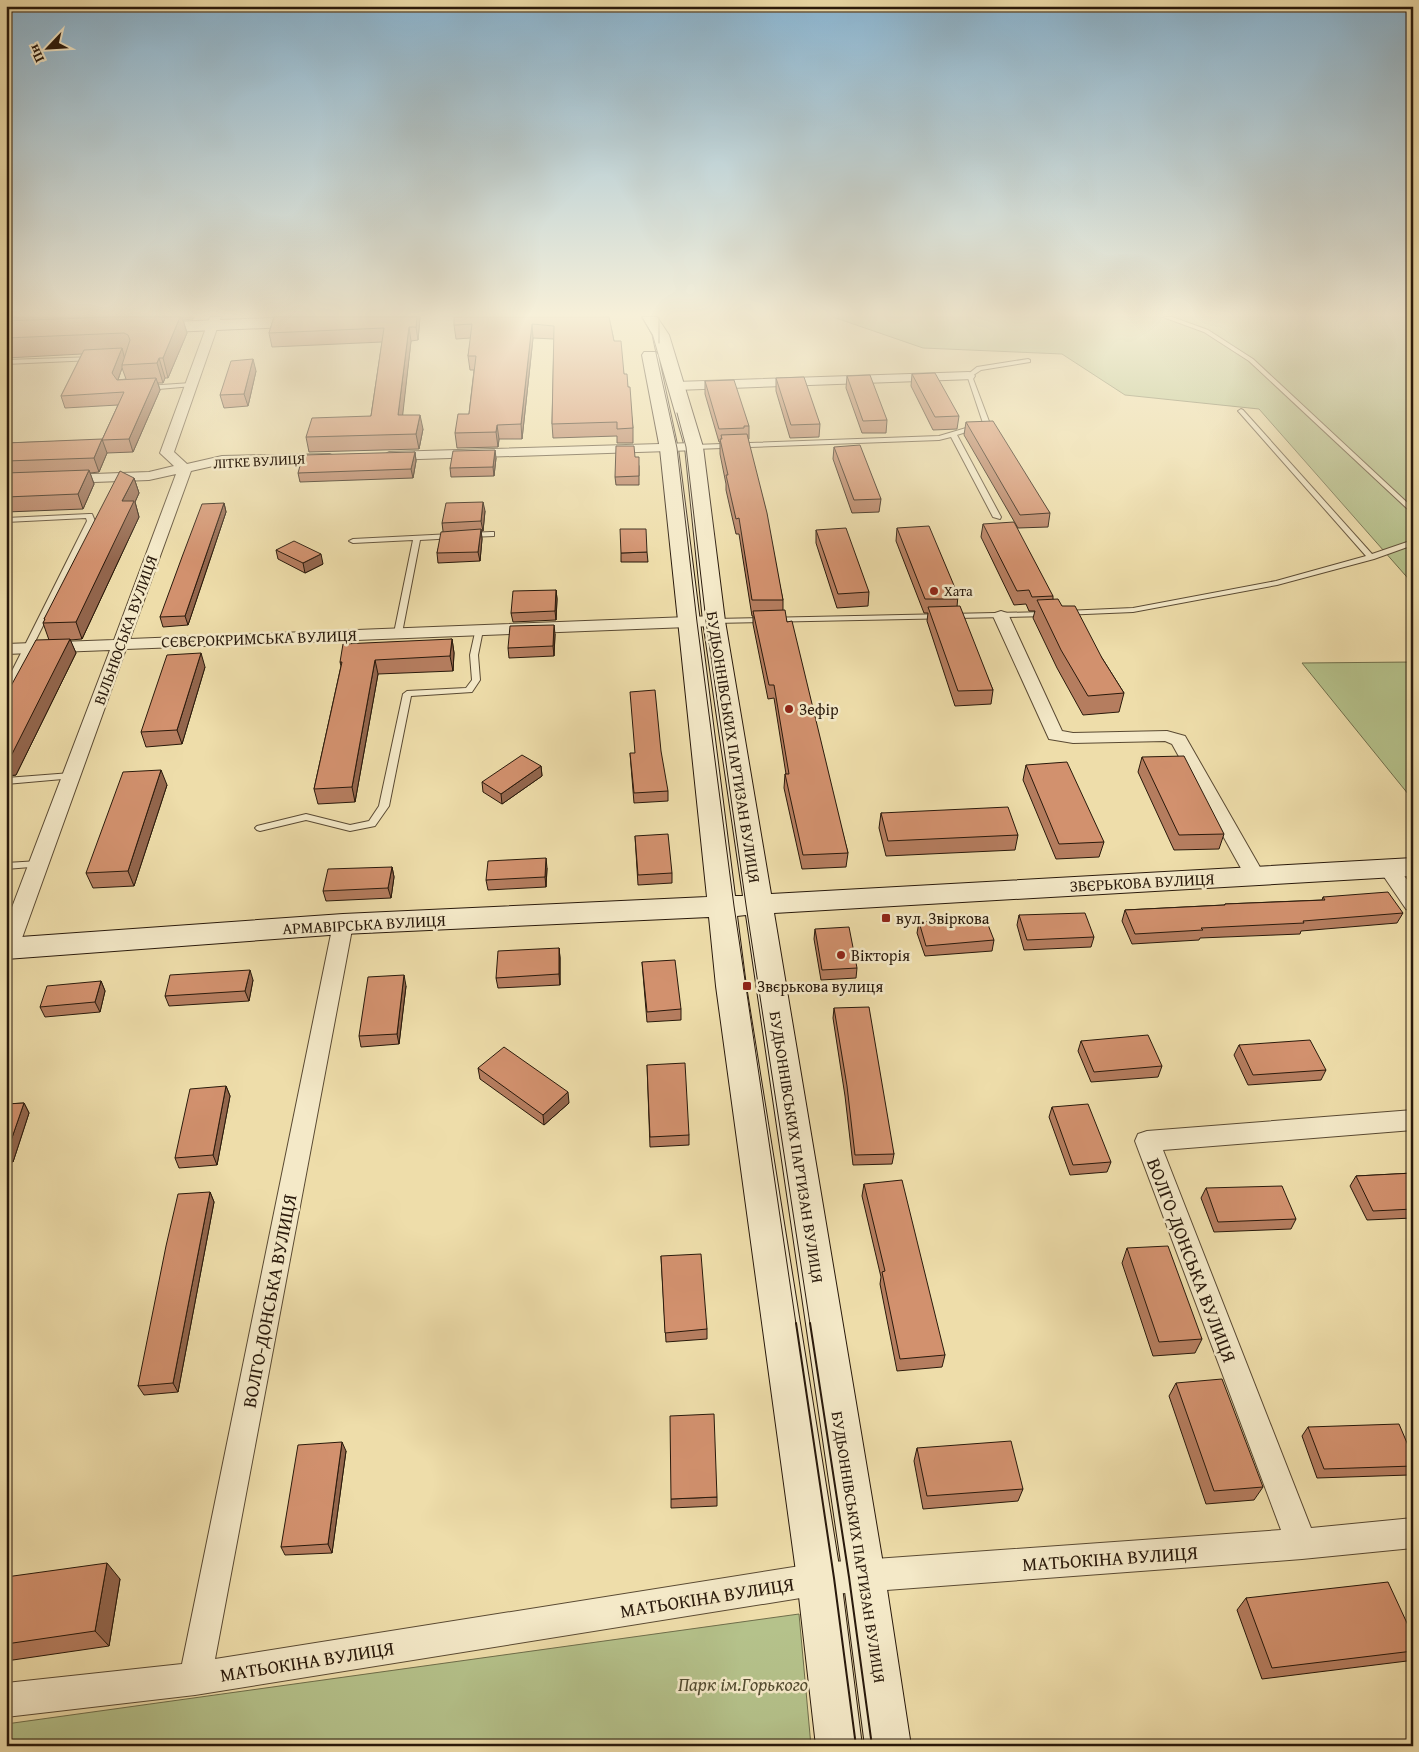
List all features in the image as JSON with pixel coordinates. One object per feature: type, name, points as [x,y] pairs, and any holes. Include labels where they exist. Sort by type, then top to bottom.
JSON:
[{"type":"main road","name":"БУДЬОННІВСЬКИХ ПАРТИЗАН ВУЛИЦЯ","points":[[659,399],[669,449],[731,986],[819,1580],[839,1746]]},
{"type":"main road","name":"БУДЬОННІВСЬКИХ ПАРТИЗАН ВУЛИЦЯ","points":[[680,399],[694,447],[714,621],[864,1576],[888,1746]]},
{"type":"main road","name":"ЗВЄРЬКОВА ВУЛИЦЯ","points":[[722,907],[1400,868]]},
{"type":"main road","name":"АРМАВІРСЬКА ВУЛИЦЯ","points":[[7,950],[343,924],[722,907]]},
{"type":"street","points":[[185,469],[167,453],[186,399]]},
{"type":"street","points":[[371,456],[694,447]]},
{"type":"street","name":"ЛІТКЕ ВУЛИЦЯ","points":[[54,480],[149,476],[222,460],[342,457]]},
{"type":"street","name":"ВІЛЬНЮСЬКА ВУЛИЦЯ","points":[[7,950],[185,469]]},
{"type":"street","points":[[1000,616],[1055,735],[1073,738],[1167,736],[1179,740],[1255,876]]},
{"type":"street","name":"СЄВЄРОКРИМСЬКА ВУЛИЦЯ","points":[[120,643],[714,621]]},
{"type":"street","points":[[6,649],[120,643]]},
{"type":"street","points":[[1400,868],[1413,904]]},
{"type":"street","name":"ВОЛГО-ДОНСЬКА ВУЛИЦЯ","points":[[195,1679],[343,924]]},
{"type":"street","name":"ВОЛГО-ДОНСЬКА ВУЛИЦЯ","points":[[1302,1544],[1147,1141],[1413,1120]]},
{"type":"street","name":"МАТЬОКІНА ВУЛИЦЯ","points":[[6,1700],[195,1679],[819,1580],[1302,1544],[1413,1533]]},
{"type":"lane","points":[[694,447],[939,438],[987,424],[978,399]]},
{"type":"lane","points":[[1292,399],[1413,512]]},
{"type":"lane","points":[[1241,410],[1371,556]]},
{"type":"lane","points":[[953,434],[997,517]]},
{"type":"lane","points":[[6,520],[89,516],[91,521],[6,692]]},
{"type":"lane","points":[[353,541],[491,534]]},
{"type":"lane","points":[[398,633],[417,538]]},
{"type":"lane","points":[[714,621],[1000,616],[1133,610],[1277,583],[1413,542]]},
{"type":"lane","points":[[260,828],[306,817],[350,828],[372,824],[384,806],[407,694],[469,690],[476,680],[474,655],[479,630]]},
{"type":"lane","points":[[6,780],[71,776]]},
{"type":"lane","points":[[6,866],[39,864]]},
{"type":"green space","points":[[1161,399],[1413,399],[1413,584],[1259,409]]},
{"type":"green space","points":[[1413,662],[1413,800],[1302,663]]},
{"type":"green space","name":"Парк iм.Горького","points":[[799,1614],[811,1746],[6,1746],[6,1724]]},
{"type":"building","points":[[121,399],[147,399],[129,439],[102,440]]},
{"type":"building","points":[[374,399],[400,399],[398,415],[420,415],[416,434],[306,437],[312,418],[371,416]]},
{"type":"building","points":[[471,399],[524,399],[521,424],[497,425],[496,432],[455,433],[458,414],[469,414]]},
{"type":"building","points":[[553,399],[631,399],[633,428],[617,429],[617,422],[552,424]]},
{"type":"building","points":[[710,399],[740,399],[749,426],[719,429]]},
{"type":"building","points":[[783,399],[811,399],[820,424],[791,425]]},
{"type":"building","points":[[855,399],[879,399],[887,420],[863,421]]},
{"type":"building","points":[[925,399],[949,399],[959,416],[935,417]]},
{"type":"building","points":[[993,421],[1050,513],[1020,515],[966,422]]},
{"type":"building","points":[[747,434],[767,513],[783,600],[752,600],[739,518],[736,519],[720,439],[722,439],[721,435]]},
{"type":"building","points":[[102,439],[94,458],[6,461],[6,443]]},
{"type":"building","points":[[860,445],[881,499],[854,500],[834,447]]},
{"type":"building","points":[[616,446],[634,446],[635,457],[639,457],[639,476],[615,477]]},
{"type":"building","points":[[495,450],[493,467],[450,468],[453,451]]},
{"type":"building","points":[[415,452],[411,469],[298,473],[303,455]]},
{"type":"building","points":[[89,470],[78,494],[6,497],[6,473]]},
{"type":"building","points":[[120,471],[134,478],[122,501],[134,501],[76,622],[43,623],[44,619]]},
{"type":"building","points":[[483,502],[481,521],[442,523],[446,503]]},
{"type":"building","points":[[224,503],[185,616],[160,617],[202,504]]},
{"type":"building","points":[[1014,522],[1053,596],[1032,597],[1029,590],[1017,591],[983,524]]},
{"type":"building","points":[[929,526],[958,595],[956,595],[957,599],[925,599],[897,528]]},
{"type":"building","points":[[846,528],[869,592],[838,594],[816,530]]},
{"type":"building","points":[[481,529],[478,552],[437,553],[441,532]]},
{"type":"building","points":[[620,529],[646,529],[647,552],[621,553]]},
{"type":"building","points":[[294,541],[321,554],[303,563],[276,550]]},
{"type":"building","points":[[556,590],[555,611],[511,613],[513,591]]},
{"type":"building","points":[[1058,599],[1062,606],[1075,606],[1102,658],[1124,693],[1088,696],[1061,650],[1037,600]]},
{"type":"building","points":[[960,606],[993,690],[958,691],[928,607]]},
{"type":"building","points":[[785,610],[787,622],[792,621],[848,853],[803,855],[785,774],[789,774],[774,685],[769,685],[753,611]]},
{"type":"building","points":[[554,625],[553,646],[508,648],[510,626]]},
{"type":"building","points":[[70,639],[9,760],[6,761],[6,695],[36,640]]},
{"type":"building","points":[[452,639],[450,656],[375,660],[352,787],[314,789],[342,662],[340,662],[343,644]]},
{"type":"building","points":[[201,653],[177,730],[141,732],[167,655]]},
{"type":"building","points":[[655,690],[661,751],[668,791],[634,793],[630,753],[635,753],[630,692]]},
{"type":"building","points":[[522,755],[541,766],[501,794],[482,782]]},
{"type":"building","points":[[1184,756],[1224,834],[1179,835],[1142,757]]},
{"type":"building","points":[[1067,762],[1104,842],[1059,844],[1026,765]]},
{"type":"building","points":[[161,770],[128,871],[86,873],[123,772]]},
{"type":"building","points":[[1008,807],[1018,835],[888,841],[881,813]]},
{"type":"building","points":[[668,834],[672,873],[638,875],[635,836]]},
{"type":"building","points":[[546,858],[545,877],[486,880],[488,861]]},
{"type":"building","points":[[392,867],[388,888],[323,891],[328,869]]},
{"type":"building","points":[[1388,892],[1403,913],[1303,921],[1304,923],[1201,928],[1203,930],[1135,934],[1125,910],[1325,900],[1323,897]]},
{"type":"building","points":[[1085,913],[1094,937],[1027,940],[1019,915]]},
{"type":"building","points":[[985,917],[994,940],[926,946],[919,922]]},
{"type":"building","points":[[849,927],[857,968],[822,970],[815,929]]},
{"type":"building","points":[[559,948],[559,974],[496,978],[498,951]]},
{"type":"building","points":[[675,960],[681,1009],[647,1012],[642,962]]},
{"type":"building","points":[[250,970],[245,991],[165,996],[170,975]]},
{"type":"building","points":[[404,975],[397,1034],[359,1036],[368,977]]},
{"type":"building","points":[[101,981],[95,1002],[40,1007],[47,986]]},
{"type":"building","points":[[869,1007],[894,1154],[855,1155],[847,1086],[834,1008]]},
{"type":"building","points":[[1148,1035],[1162,1066],[1094,1072],[1081,1041]]},
{"type":"building","points":[[1310,1040],[1326,1070],[1253,1075],[1239,1045]]},
{"type":"building","points":[[504,1047],[568,1092],[543,1115],[478,1068]]},
{"type":"building","points":[[685,1063],[689,1135],[650,1137],[647,1065]]},
{"type":"building","points":[[226,1086],[213,1155],[175,1158],[190,1089]]},
{"type":"building","points":[[24,1103],[7,1152],[6,1152],[6,1104]]},
{"type":"building","points":[[1088,1104],[1111,1162],[1073,1165],[1052,1107]]},
{"type":"building","points":[[1413,1173],[1413,1209],[1373,1211],[1356,1176]]},
{"type":"building","points":[[902,1180],[945,1355],[900,1359],[882,1272],[885,1271],[864,1184]]},
{"type":"building","points":[[1282,1186],[1296,1219],[1218,1222],[1206,1188]]},
{"type":"building","points":[[210,1192],[173,1383],[138,1386],[178,1194]]},
{"type":"building","points":[[1168,1246],[1202,1339],[1159,1342],[1127,1248]]},
{"type":"building","points":[[701,1254],[707,1329],[665,1333],[661,1256]]},
{"type":"building","points":[[1222,1379],[1263,1487],[1214,1491],[1176,1383]]},
{"type":"building","points":[[714,1414],[717,1497],[671,1499],[670,1416]]},
{"type":"building","points":[[1399,1424],[1413,1457],[1413,1466],[1324,1469],[1308,1427]]},
{"type":"building","points":[[1011,1441],[1023,1489],[927,1496],[917,1448]]},
{"type":"building","points":[[342,1442],[328,1544],[281,1547],[298,1445]]},
{"type":"building","points":[[107,1563],[95,1631],[6,1644],[6,1577]]},
{"type":"building","points":[[1388,1582],[1413,1636],[1413,1651],[1272,1668],[1246,1598]]},
{"type":"tram line","points":[[666,399],[677,448],[697,622],[734,906],[796,1324]]},
{"type":"tram line","points":[[677,413],[686,447],[706,621],[746,905],[810,1324]]},
{"type":"tram line","points":[[796,1323],[834,1578],[856,1746]]},
{"type":"tram line","points":[[810,1323],[849,1577],[872,1746]]},
{"type":"place","name":"Хата","points":[[934,591]]},
{"type":"place","name":"Зефір","points":[[789,709]]},
{"type":"place","name":"вул. Звіркова","points":[[886,918]]},
{"type":"place","name":"Вікторія","points":[[841,955]]},
{"type":"place","name":"Звєрькова вулиця","points":[[747,986]]}]
